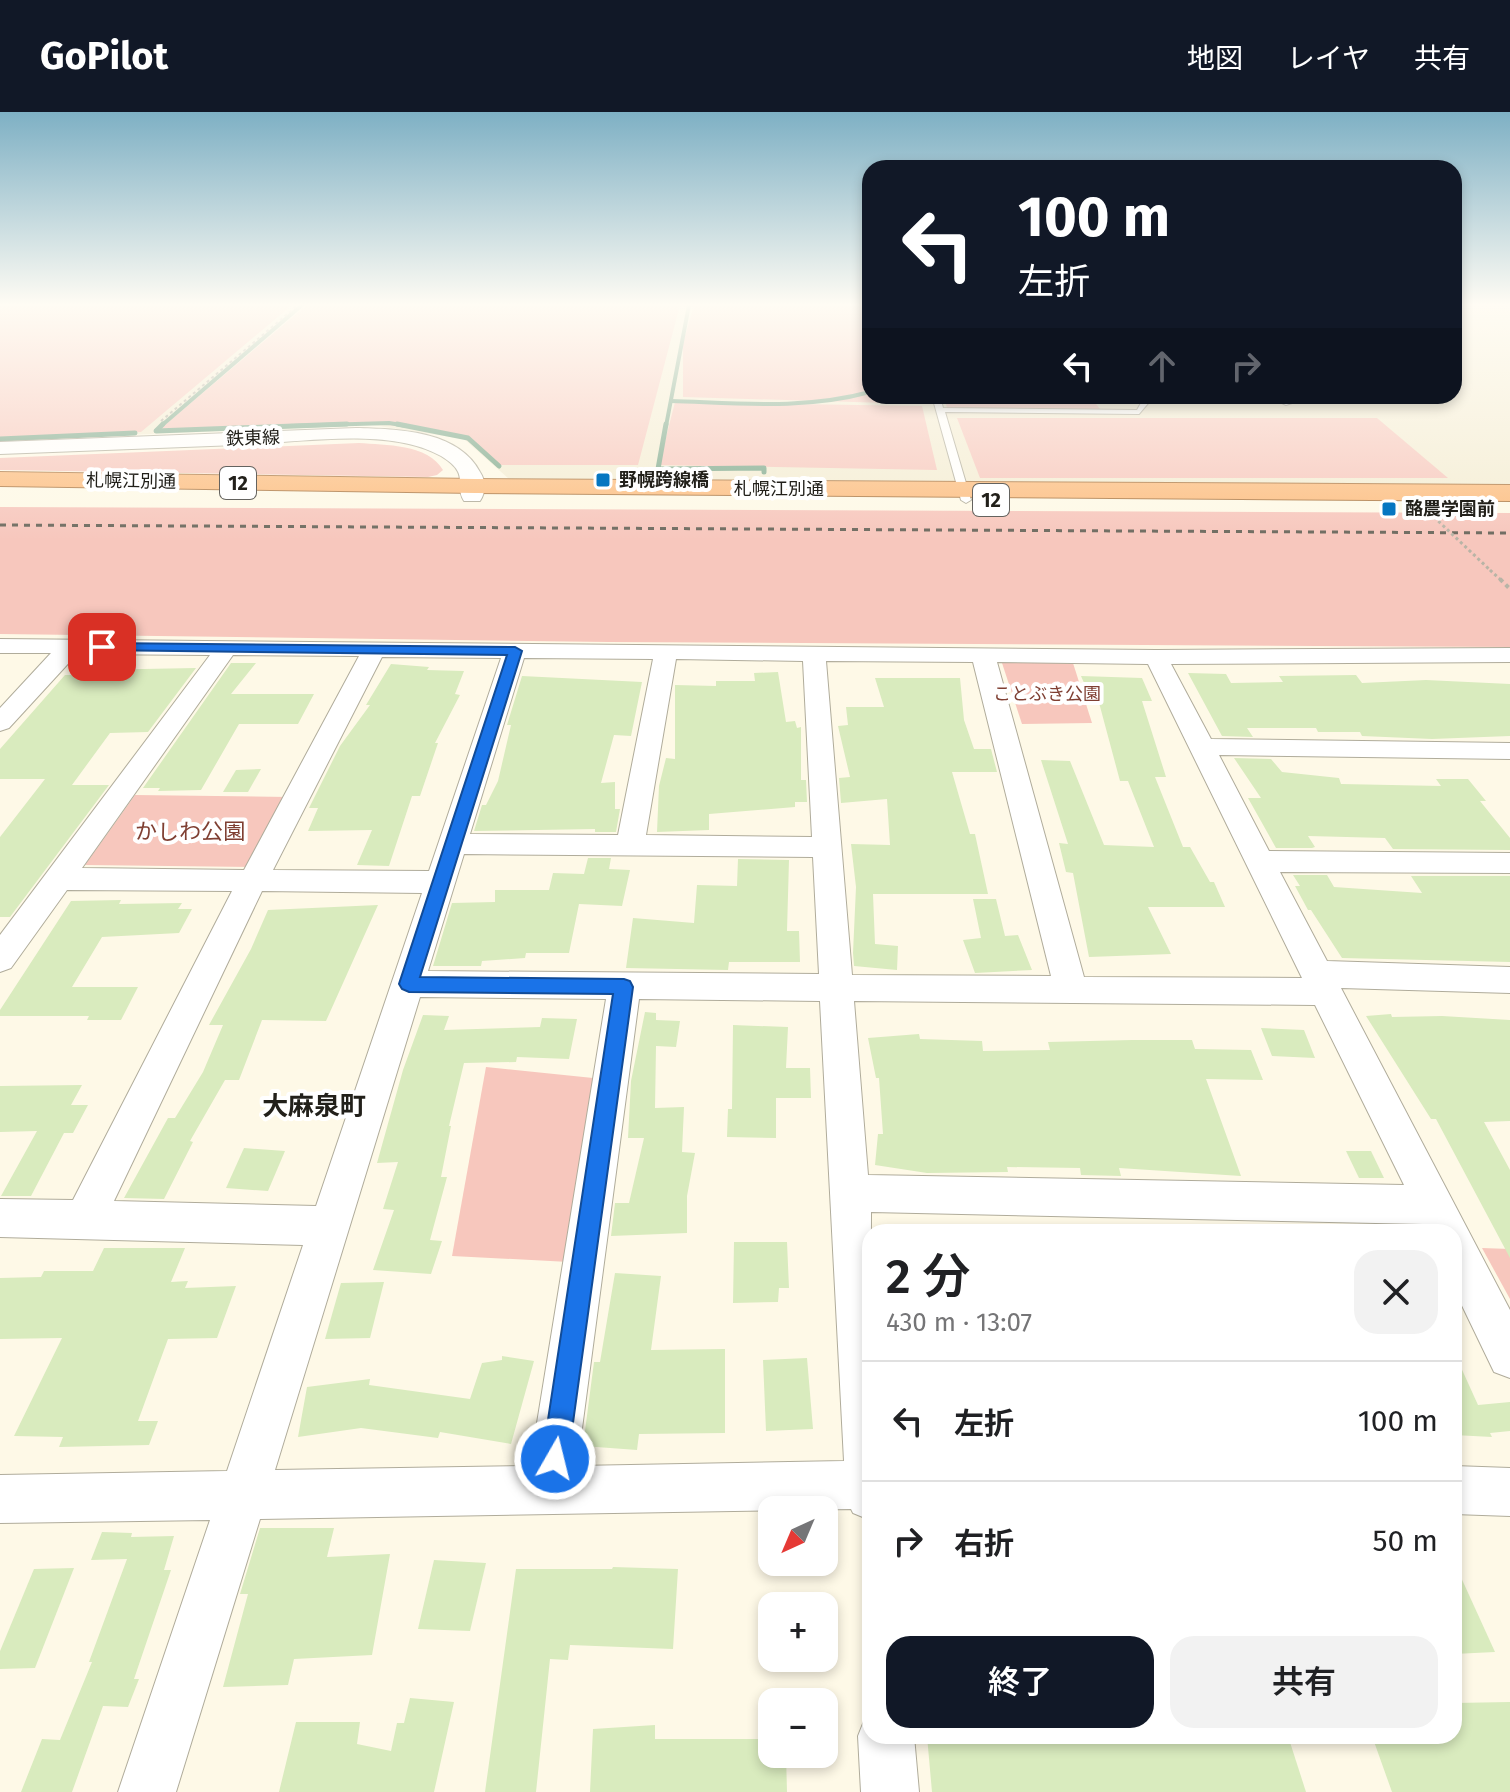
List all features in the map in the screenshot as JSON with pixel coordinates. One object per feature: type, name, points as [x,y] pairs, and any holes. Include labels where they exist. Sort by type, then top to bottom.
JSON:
[{"type":"highway","name":"札幌江別通","points":[[0,479],[474,491]]},
{"type":"highway","name":"札幌江別通","points":[[0,489],[964,495],[1510,503]]},
{"type":"highway","name":"札幌江別通","points":[[964,495],[1510,493]]},
{"type":"street","name":"鉄東線","points":[[0,448],[328,435],[394,437],[416,440],[449,451],[470,471],[474,491]]},
{"type":"street","points":[[0,646],[1156,657],[1510,655]]},
{"type":"street","points":[[0,723],[70,647]]},
{"type":"street","points":[[0,959],[227,648]]},
{"type":"street","points":[[84,1220],[253,880],[374,650]]},
{"type":"street","points":[[147,1792],[515,651]]},
{"type":"street","points":[[630,845],[666,652]]},
{"type":"street","points":[[814,654],[862,1374]]},
{"type":"street","points":[[983,655],[1071,991]]},
{"type":"street","points":[[850,1193],[1441,1218],[1156,657]]},
{"type":"street","points":[[1202,747],[1510,751]]},
{"type":"street","points":[[453,844],[827,847]]},
{"type":"street","points":[[1260,861],[1510,863]]},
{"type":"street","points":[[58,879],[441,882]]},
{"type":"street","points":[[409,984],[1071,991],[1321,983],[1509,982]]},
{"type":"street","points":[[550,1490],[624,987]]},
{"type":"street","points":[[0,1218],[332,1226]]},
{"type":"street","points":[[1462,1261],[1510,1356]]},
{"type":"street","points":[[0,1499],[550,1490],[862,1479]]},
{"type":"street","points":[[1462,1490],[1510,1492]]},
{"type":"street","points":[[887,1744],[890,1792]]},
{"type":"lane","points":[[938,404],[964,495]]},
{"type":"lane","points":[[940,410],[1139,412],[1144,404]]},
{"type":"path","points":[[152,428],[205,383]]},
{"type":"path","points":[[1434,517],[1510,589]]},
{"type":"shaded area","points":[[0,383],[862,383],[862,404],[1462,404],[1462,383],[1510,383],[1510,485],[509,479],[464,439],[372,425],[0,440]]},
{"type":"green space","points":[[0,383],[199,383],[141,432],[0,437]]},
{"type":"green space","points":[[214,383],[659,383],[638,465],[499,465],[483,449],[453,433],[362,423],[159,430]]},
{"type":"green space","points":[[683,383],[862,383],[862,402],[683,397]]},
{"type":"green space","points":[[675,402],[922,406],[937,470],[659,465]]},
{"type":"green space","points":[[946,404],[1096,404],[1100,409],[947,408]]},
{"type":"green space","points":[[957,418],[1377,418],[1448,478],[980,478]]},
{"type":"green space","points":[[359,443],[417,451],[436,461],[443,470],[428,477],[0,470],[0,458]]},
{"type":"green space","points":[[0,507],[1510,513],[1510,647],[609,642],[0,634]]},
{"type":"green space","name":"ことぶき公園","points":[[1002,663],[1073,663],[1092,723],[1022,724]]},
{"type":"green space","name":"かしわ公園","points":[[135,795],[289,797],[252,867],[85,865]]},
{"type":"green space","points":[[486,1067],[593,1078],[569,1262],[452,1256]]},
{"type":"green space","points":[[1482,1248],[1510,1249],[1510,1299]]},
{"type":"building","points":[[231,663],[256,663],[231,694],[314,694],[298,724],[239,724],[201,790],[158,791],[160,788],[143,788]]},
{"type":"building","points":[[391,664],[429,667],[427,670],[464,671],[455,694],[460,695],[435,743],[438,743],[420,796],[412,796],[389,866],[357,865],[372,830],[308,831],[318,808],[309,808],[340,746],[370,705],[366,705]]},
{"type":"building","points":[[196,668],[148,732],[110,733],[72,785],[109,785],[10,917],[0,917],[0,837],[45,779],[0,779],[0,749],[65,675],[85,675],[89,670]]},
{"type":"building","points":[[778,672],[786,722],[795,721],[797,728],[801,727],[801,780],[806,780],[807,802],[795,802],[795,807],[709,814],[709,830],[657,832],[659,786],[666,758],[675,759],[675,685],[716,686],[716,681],[755,681],[754,673]]},
{"type":"building","points":[[1188,673],[1226,674],[1231,683],[1283,682],[1279,676],[1356,675],[1362,683],[1426,680],[1510,684],[1510,736],[1432,739],[1362,736],[1360,732],[1318,732],[1316,728],[1247,728],[1253,737],[1222,736]]},
{"type":"building","points":[[522,676],[642,682],[631,736],[614,735],[601,783],[615,782],[615,809],[620,809],[616,832],[595,832],[595,829],[474,831],[482,805],[486,805],[498,781],[511,725],[507,725]]},
{"type":"building","points":[[1081,676],[1142,678],[1152,701],[1142,701],[1166,777],[1155,777],[1183,847],[1190,847],[1210,882],[1214,882],[1225,907],[1148,907],[1171,954],[1089,957],[1073,873],[1066,872],[1059,843],[1068,844],[1041,760],[1070,761],[1104,845],[1154,847],[1128,781],[1120,781],[1098,699],[1091,699]]},
{"type":"building","points":[[875,678],[960,678],[964,720],[974,749],[991,749],[997,772],[952,772],[970,834],[975,834],[988,894],[873,894],[875,944],[898,946],[897,970],[854,966],[856,887],[851,844],[890,845],[887,799],[841,803],[839,778],[850,777],[838,726],[848,725],[846,707],[884,707]]},
{"type":"building","points":[[1234,758],[1271,759],[1282,772],[1339,778],[1341,784],[1441,786],[1436,779],[1468,779],[1486,801],[1480,801],[1510,838],[1510,850],[1393,849],[1385,838],[1308,836],[1315,847],[1276,848],[1248,798],[1261,798]]},
{"type":"building","points":[[261,769],[248,792],[223,792],[236,770]]},
{"type":"building","points":[[588,858],[611,858],[609,869],[630,870],[622,906],[579,904],[569,953],[526,953],[525,958],[482,961],[481,966],[433,966],[452,903],[495,902],[495,890],[549,890],[553,873],[584,874]]},
{"type":"building","points":[[738,859],[789,860],[787,931],[799,931],[800,962],[729,962],[728,970],[626,968],[633,918],[694,923],[697,885],[737,886]]},
{"type":"building","points":[[1293,875],[1327,875],[1334,887],[1422,893],[1411,876],[1510,876],[1510,962],[1342,958],[1311,910],[1308,910],[1295,886],[1300,886]]},
{"type":"building","points":[[973,899],[996,899],[1005,936],[1018,935],[1032,970],[975,973],[963,940],[981,938]]},
{"type":"building","points":[[121,900],[119,904],[182,903],[178,909],[192,909],[179,933],[102,937],[72,987],[138,987],[121,1020],[87,1020],[89,1016],[0,1016],[0,1010],[71,901]]},
{"type":"building","points":[[378,905],[326,1021],[262,1020],[239,1080],[225,1080],[190,1141],[193,1142],[164,1199],[124,1198],[168,1118],[175,1118],[203,1072],[223,1025],[209,1025],[251,949],[268,910]]},
{"type":"building","points":[[645,1012],[656,1013],[656,1020],[680,1021],[676,1047],[656,1046],[655,1108],[684,1107],[682,1152],[695,1153],[687,1196],[687,1233],[611,1236],[615,1203],[629,1203],[644,1138],[628,1138],[631,1081]]},
{"type":"building","points":[[1391,1014],[1392,1017],[1510,1020],[1510,1121],[1484,1122],[1510,1170],[1510,1258],[1436,1119],[1431,1119],[1366,1016]]},
{"type":"building","points":[[423,1015],[449,1016],[444,1030],[540,1027],[542,1018],[577,1019],[569,1059],[517,1057],[516,1062],[464,1063],[441,1177],[447,1177],[430,1240],[442,1241],[431,1274],[373,1270],[394,1210],[383,1209],[398,1162],[377,1163],[403,1070]]},
{"type":"building","points":[[733,1025],[788,1027],[786,1068],[810,1068],[811,1098],[776,1098],[776,1138],[727,1137],[728,1109],[732,1109]]},
{"type":"building","points":[[1261,1028],[1304,1030],[1315,1058],[1272,1056]]},
{"type":"building","points":[[919,1034],[920,1039],[982,1041],[983,1051],[1050,1050],[1048,1042],[1132,1040],[1192,1040],[1195,1049],[1251,1050],[1263,1080],[1206,1079],[1241,1176],[1119,1168],[1121,1176],[1081,1175],[1080,1168],[1007,1167],[1008,1172],[927,1173],[875,1165],[878,1134],[883,1134],[879,1078],[876,1078],[868,1038]]},
{"type":"building","points":[[82,1085],[71,1105],[88,1105],[73,1133],[64,1133],[31,1196],[1,1196],[37,1131],[0,1132],[0,1086]]},
{"type":"building","points":[[244,1148],[285,1151],[268,1191],[226,1188]]},
{"type":"building","points":[[1346,1151],[1371,1151],[1384,1178],[1359,1178]]},
{"type":"building","points":[[734,1242],[787,1242],[789,1288],[779,1288],[778,1302],[733,1303]]},
{"type":"building","points":[[104,1248],[185,1248],[171,1282],[188,1281],[185,1288],[236,1286],[217,1338],[168,1339],[138,1421],[158,1421],[149,1445],[59,1447],[63,1437],[14,1436],[62,1338],[0,1339],[0,1278],[41,1277],[44,1271],[93,1271]]},
{"type":"building","points":[[615,1273],[661,1276],[651,1350],[725,1349],[725,1433],[639,1434],[637,1450],[583,1446],[594,1362],[600,1362]]},
{"type":"building","points":[[384,1282],[370,1338],[325,1339],[341,1283]]},
{"type":"building","points":[[502,1356],[534,1361],[511,1444],[440,1432],[438,1438],[361,1428],[298,1437],[307,1387],[370,1379],[369,1385],[470,1399],[482,1363],[502,1360]]},
{"type":"building","points":[[807,1358],[813,1429],[766,1431],[763,1360]]},
{"type":"building","points":[[1462,1370],[1478,1405],[1510,1402],[1510,1431],[1490,1433],[1492,1437],[1462,1435]]},
{"type":"building","points":[[260,1528],[334,1528],[327,1557],[390,1554],[372,1655],[294,1659],[288,1685],[223,1687],[248,1594],[240,1594]]},
{"type":"building","points":[[102,1532],[132,1533],[131,1537],[174,1536],[164,1570],[171,1570],[134,1679],[139,1679],[128,1707],[103,1706],[72,1792],[21,1792],[42,1739],[60,1740],[92,1662],[89,1662],[127,1559],[91,1560]]},
{"type":"building","points":[[434,1560],[486,1563],[470,1631],[418,1629]]},
{"type":"building","points":[[74,1568],[35,1668],[0,1669],[0,1651],[34,1569]]},
{"type":"building","points":[[516,1569],[678,1569],[673,1649],[570,1645],[568,1660],[550,1659],[536,1792],[485,1792]]},
{"type":"building","points":[[1462,1580],[1495,1652],[1462,1654]]},
{"type":"building","points":[[410,1698],[454,1702],[434,1792],[279,1792],[296,1722],[360,1722],[357,1744],[391,1751],[397,1723],[404,1723]]},
{"type":"building","points":[[1510,1702],[1510,1792],[1392,1792],[1375,1744],[1462,1744],[1462,1703]]},
{"type":"building","points":[[655,1725],[655,1739],[758,1739],[758,1768],[786,1768],[787,1792],[590,1792],[593,1729]]},
{"type":"building","points":[[928,1744],[1291,1744],[1306,1792],[932,1792]]},
{"type":"waterway","points":[[161,426],[211,383]]},
{"type":"waterway","points":[[666,426],[674,383]]},
{"type":"waterway","points":[[671,401],[796,403],[862,394]]},
{"type":"waterway","points":[[311,425],[389,423],[407,426]]},
{"type":"waterway","points":[[311,425],[347,424]]},
{"type":"waterway","points":[[397,424],[468,438],[499,466]]},
{"type":"waterway","points":[[666,424],[658,469],[764,468],[764,472]]},
{"type":"waterway","points":[[156,431],[311,425]]},
{"type":"waterway","points":[[288,426],[311,425]]},
{"type":"waterway","points":[[157,430],[161,426]]},
{"type":"waterway","points":[[0,439],[135,433]]},
{"type":"railway","points":[[0,525],[1510,533]]},
{"type":"place","name":"野幌跨線橋","points":[[603,480]]},
{"type":"place","name":"酪農学園前","points":[[1389,509]]},
{"type":"district","name":"大麻泉町","points":[[314,1106]]},
{"type":"route","points":[[102,647],[515,651],[409,984],[624,987],[555,1459]]}]
